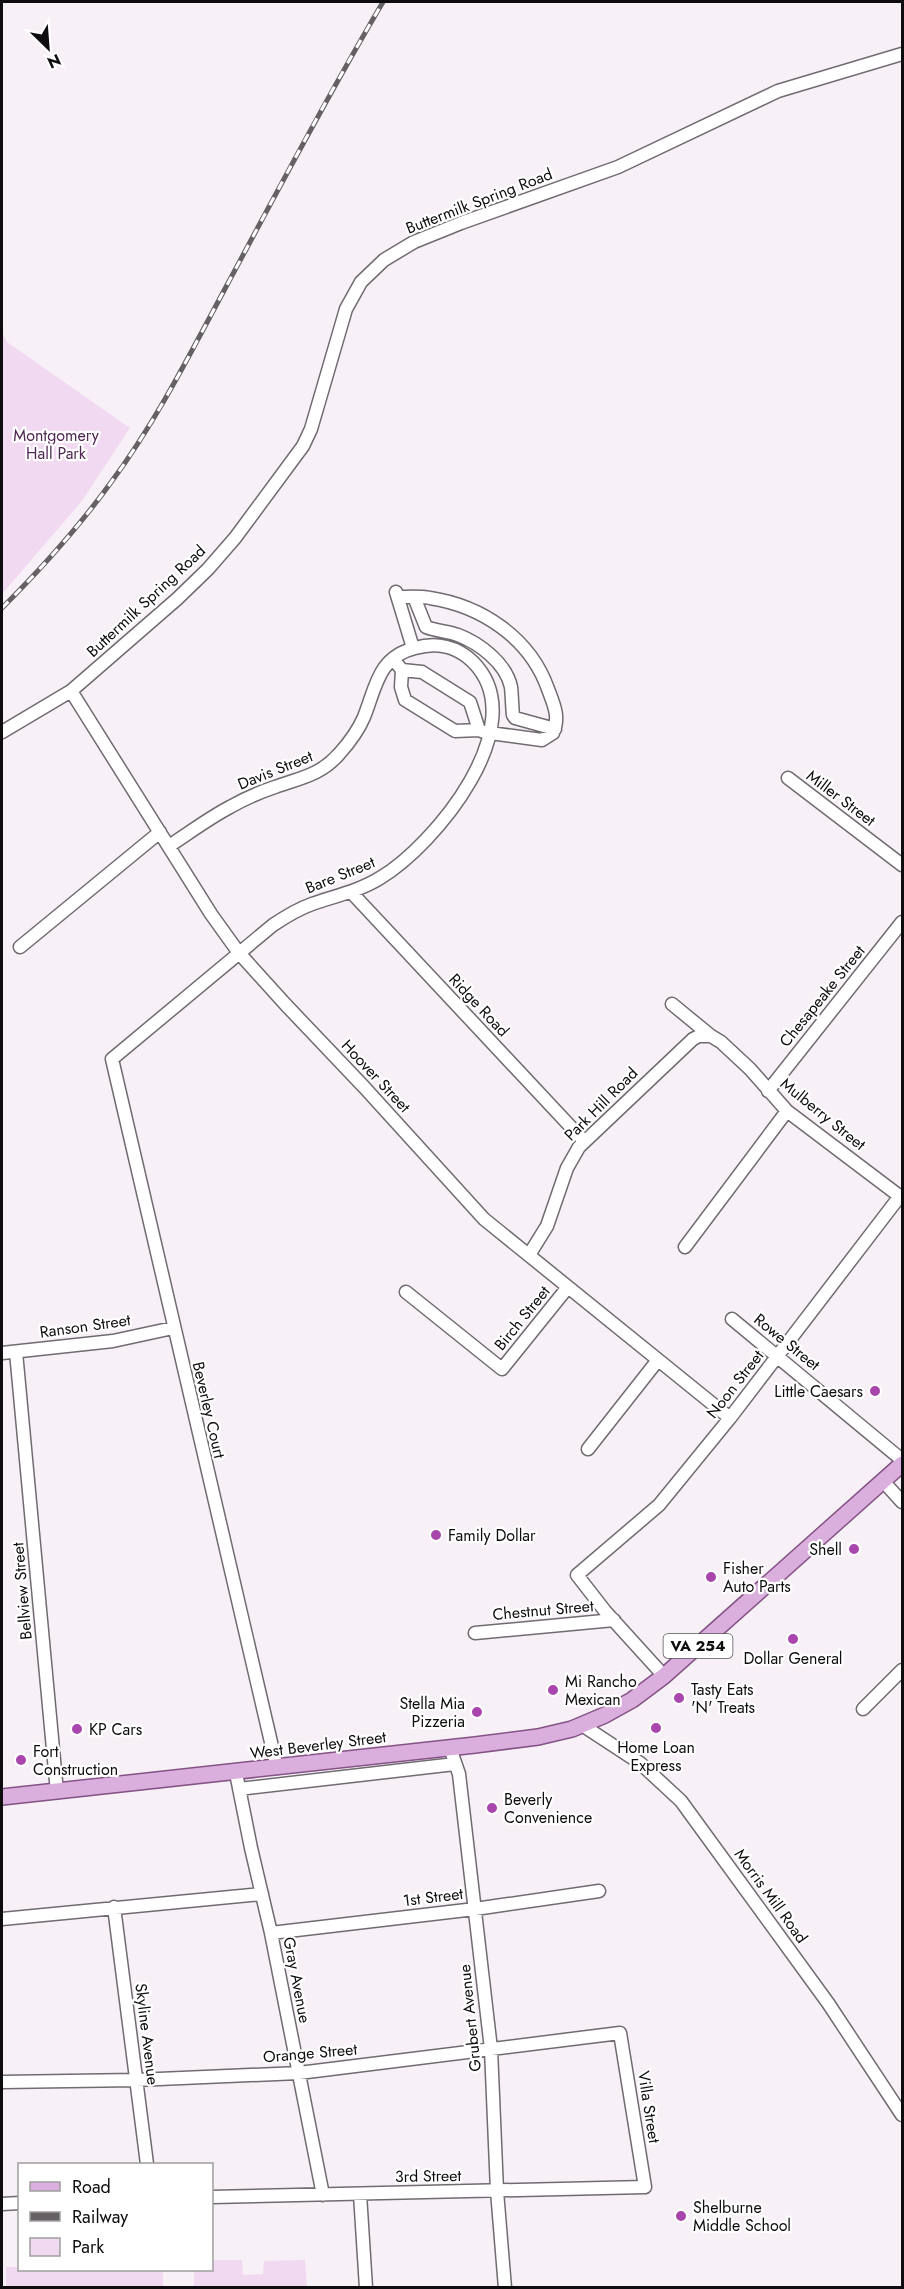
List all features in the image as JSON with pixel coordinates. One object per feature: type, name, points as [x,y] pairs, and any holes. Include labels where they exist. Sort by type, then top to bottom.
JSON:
[{"type":"main road","name":"West Beverley Street","points":[[2,1797],[450,1748],[538,1737],[582,1725],[632,1700],[664,1676],[903,1462]]},
{"type":"street","name":"Buttermilk Spring Road","points":[[2,732],[71,692],[202,575],[235,537],[303,446],[311,429],[341,322],[349,303],[361,282],[384,260],[414,242],[461,223],[618,168],[778,90],[903,54]]},
{"type":"street","points":[[393,659],[402,670],[401,687],[405,700],[454,731],[486,732],[542,740],[555,729],[557,716],[536,663],[515,637],[494,621],[461,605],[429,597],[397,594],[413,648]]},
{"type":"street","points":[[414,597],[426,627],[456,634],[485,650],[496,661],[508,679],[515,718],[555,729]]},
{"type":"street","name":"Bare Street","points":[[112,1059],[273,925],[313,904],[351,892],[392,871],[425,843],[451,812],[469,782],[493,718],[492,696],[480,669],[465,655],[451,648],[431,645],[413,648]]},
{"type":"street","name":"Davis Street","points":[[169,846],[230,807],[325,768],[337,757],[358,729],[377,678],[393,659],[413,648]]},
{"type":"street","points":[[402,670],[422,672],[470,702],[486,732]]},
{"type":"street","name":"Hoover Street","points":[[71,692],[211,914],[239,953],[477,1211],[730,1418]]},
{"type":"street","name":"Miller Street","points":[[788,778],[903,865]]},
{"type":"street","points":[[20,947],[160,832]]},
{"type":"street","name":"Ridge Road","points":[[351,892],[584,1141]]},
{"type":"street","name":"Chesapeake Street","points":[[768,1091],[903,922]]},
{"type":"street","name":"Mulberry Street","points":[[672,1004],[721,1042],[750,1069],[787,1111],[901,1197]]},
{"type":"street","name":"Park Hill Road","points":[[529,1255],[547,1226],[568,1165],[584,1141],[693,1039],[699,1036],[711,1036]]},
{"type":"street","name":"Beverley Court","points":[[112,1059],[277,1768]]},
{"type":"street","points":[[685,1247],[787,1111]]},
{"type":"street","name":"Noon Street","points":[[614,1620],[577,1575],[658,1505],[730,1418],[901,1197]]},
{"type":"street","name":"Birch Street","points":[[406,1292],[502,1369],[568,1287]]},
{"type":"street","name":"Rowe Street","points":[[732,1318],[903,1462]]},
{"type":"street","name":"Ranson Street","points":[[2,1353],[113,1341],[173,1328]]},
{"type":"street","name":"Bellview Street","points":[[16,1352],[57,1792]]},
{"type":"street","points":[[588,1449],[658,1360]]},
{"type":"street","points":[[883,1481],[903,1502]]},
{"type":"street","points":[[614,1620],[664,1676]]},
{"type":"street","name":"Chestnut Street","points":[[475,1633],[614,1620]]},
{"type":"street","points":[[863,1709],[903,1670]]},
{"type":"street","name":"Morris Mill Road","points":[[582,1725],[640,1763],[681,1801],[828,2002],[903,2115]]},
{"type":"street","name":"Grubert Avenue","points":[[450,1748],[459,1774],[491,2049],[497,2191],[505,2288]]},
{"type":"street","points":[[239,1789],[455,1764]]},
{"type":"street","name":"Gray Avenue","points":[[236,1773],[271,1933],[323,2195]]},
{"type":"street","name":"1st Street","points":[[271,1933],[475,1909],[599,1891]]},
{"type":"street","points":[[2,1919],[262,1894]]},
{"type":"street","name":"Skyline Avenue","points":[[114,1907],[147,2163]]},
{"type":"street","name":"Orange Street","points":[[2,2082],[136,2080],[299,2073],[620,2033]]},
{"type":"street","name":"Villa Street","points":[[620,2033],[645,2187]]},
{"type":"street","name":"3rd Street","points":[[213,2197],[645,2187]]},
{"type":"street","points":[[360,2194],[366,2288]]},
{"type":"street","points":[[2,2204],[18,2203]]},
{"type":"green space","name":"Montgomery Hall Park","points":[[2,332],[7,342],[130,428],[82,501],[2,594]]},
{"type":"green space","points":[[213,2260],[242,2260],[243,2275],[263,2274],[264,2261],[305,2260],[307,2287],[194,2287],[194,2271],[213,2271]]},
{"type":"green space","points":[[6,2267],[18,2267],[18,2271],[163,2271],[163,2287],[6,2287]]},
{"type":"railway","points":[[2,608],[73,531],[112,481],[144,434],[187,360],[383,2]]},
{"type":"place","name":"Little Caesars","points":[[875,1391]]},
{"type":"place","name":"Family Dollar","points":[[436,1535]]},
{"type":"place","name":"Shell","points":[[854,1549]]},
{"type":"place","name":"Fisher Auto Parts","points":[[711,1577]]},
{"type":"place","name":"Dollar General","points":[[793,1639]]},
{"type":"place","name":"Mi Rancho Mexican","points":[[553,1690]]},
{"type":"place","name":"Tasty Eats 'N' Treats","points":[[679,1698]]},
{"type":"place","name":"Stella Mia Pizzeria","points":[[477,1712]]},
{"type":"place","name":"Home Loan Express","points":[[656,1728]]},
{"type":"place","name":"KP Cars","points":[[77,1729]]},
{"type":"place","name":"Fort Construction","points":[[21,1760]]},
{"type":"place","name":"Beverly Convenience","points":[[492,1808]]},
{"type":"place","name":"Shelburne Middle School","points":[[681,2216]]}]
